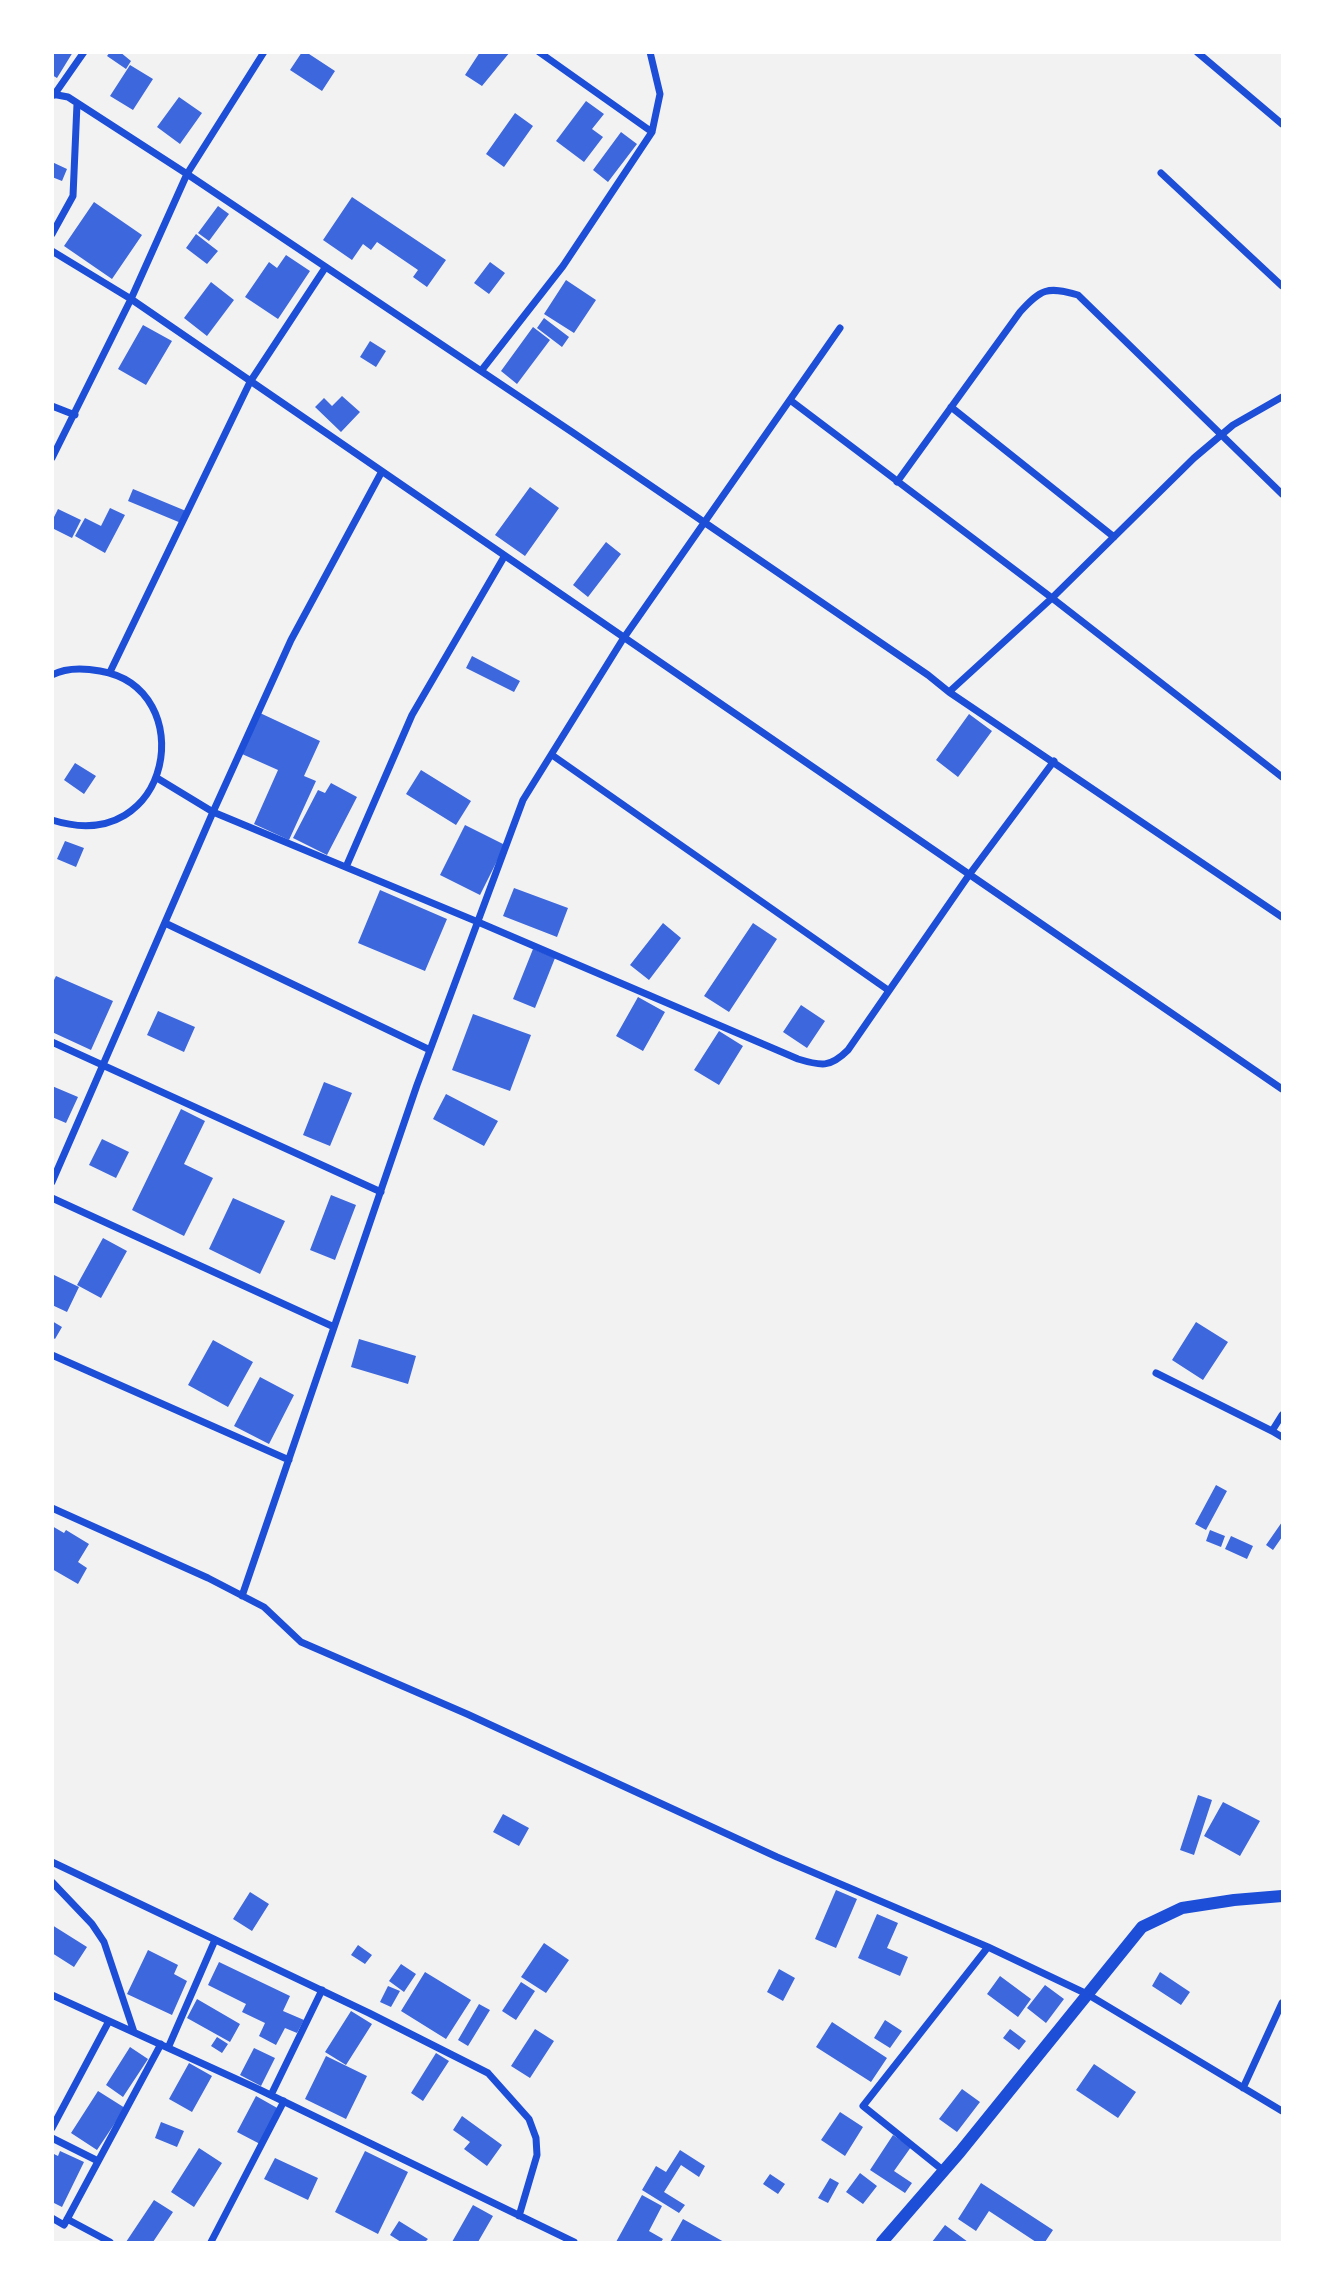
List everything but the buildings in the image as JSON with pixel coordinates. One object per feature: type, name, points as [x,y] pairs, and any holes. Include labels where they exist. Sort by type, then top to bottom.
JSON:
[{"type":"street","points":[[84,52],[53,94],[68,97],[187,174],[705,522],[928,675],[948,692],[1283,917]]},
{"type":"street","points":[[52,458],[131,299],[187,174],[264,52]]},
{"type":"street","points":[[539,52],[652,132]]},
{"type":"street","points":[[481,371],[563,266],[652,132],[660,94],[650,52]]},
{"type":"street","points":[[1197,52],[1283,124]]},
{"type":"street","points":[[52,234],[73,196],[77,103]]},
{"type":"street","points":[[1161,173],[1283,286]]},
{"type":"street","points":[[52,251],[131,299],[1283,1089]]},
{"type":"street","points":[[110,672],[250,382],[325,268]]},
{"type":"street","points":[[897,482],[1020,312],[1038,293],[1056,289],[1078,295],[1283,494]]},
{"type":"street","points":[[242,1596],[430,1050],[523,800],[624,639],[840,328]]},
{"type":"street","points":[[948,692],[1052,598],[1194,458],[1233,425],[1283,397]]},
{"type":"street","points":[[790,400],[1283,777]]},
{"type":"street","points":[[52,406],[75,415]]},
{"type":"street","points":[[951,407],[1114,537]]},
{"type":"street","points":[[52,1182],[291,640],[381,472]]},
{"type":"street","points":[[346,867],[412,715],[504,557]]},
{"type":"street","points":[[52,675],[83,668],[110,672],[134,686],[152,706],[161,732],[162,757],[157,778],[141,802],[121,817],[97,826],[72,826],[52,820]]},
{"type":"street","points":[[552,755],[888,990]]},
{"type":"street","points":[[157,778],[214,812],[798,1059],[821,1066],[837,1060],[848,1050],[969,875],[1054,761]]},
{"type":"street","points":[[165,923],[430,1050]]},
{"type":"street","points":[[52,1042],[381,1192]]},
{"type":"street","points":[[52,1198],[334,1327]]},
{"type":"street","points":[[52,1355],[289,1460]]},
{"type":"street","points":[[1156,1373],[1283,1437]]},
{"type":"street","points":[[1272,1431],[1283,1416]]},
{"type":"street","points":[[52,1508],[208,1578],[264,1607],[301,1642],[480,1720],[777,1857],[988,1947],[1087,1994],[1283,2111]]},
{"type":"street","points":[[52,1862],[322,1990],[488,2073],[529,2119],[536,2138],[537,2155],[519,2216]]},
{"type":"street","points":[[52,1882],[92,1924],[104,1941],[134,2032]]},
{"type":"street","points":[[882,2242],[944,2171],[1142,1927],[1182,1908],[1283,1896]]},
{"type":"street","points":[[52,2218],[64,2225],[164,2046],[215,1940]]},
{"type":"street","points":[[944,2171],[863,2106],[988,1947]]},
{"type":"street","points":[[271,2095],[322,1990]]},
{"type":"street","points":[[52,1995],[284,2101],[574,2242]]},
{"type":"street","points":[[1243,2088],[1280,2016],[1283,2003]]},
{"type":"street","points":[[52,2128],[109,2021]]},
{"type":"street","points":[[211,2242],[284,2101]]},
{"type":"street","points":[[52,2138],[98,2161]]},
{"type":"street","points":[[67,2219],[110,2242]]}]
